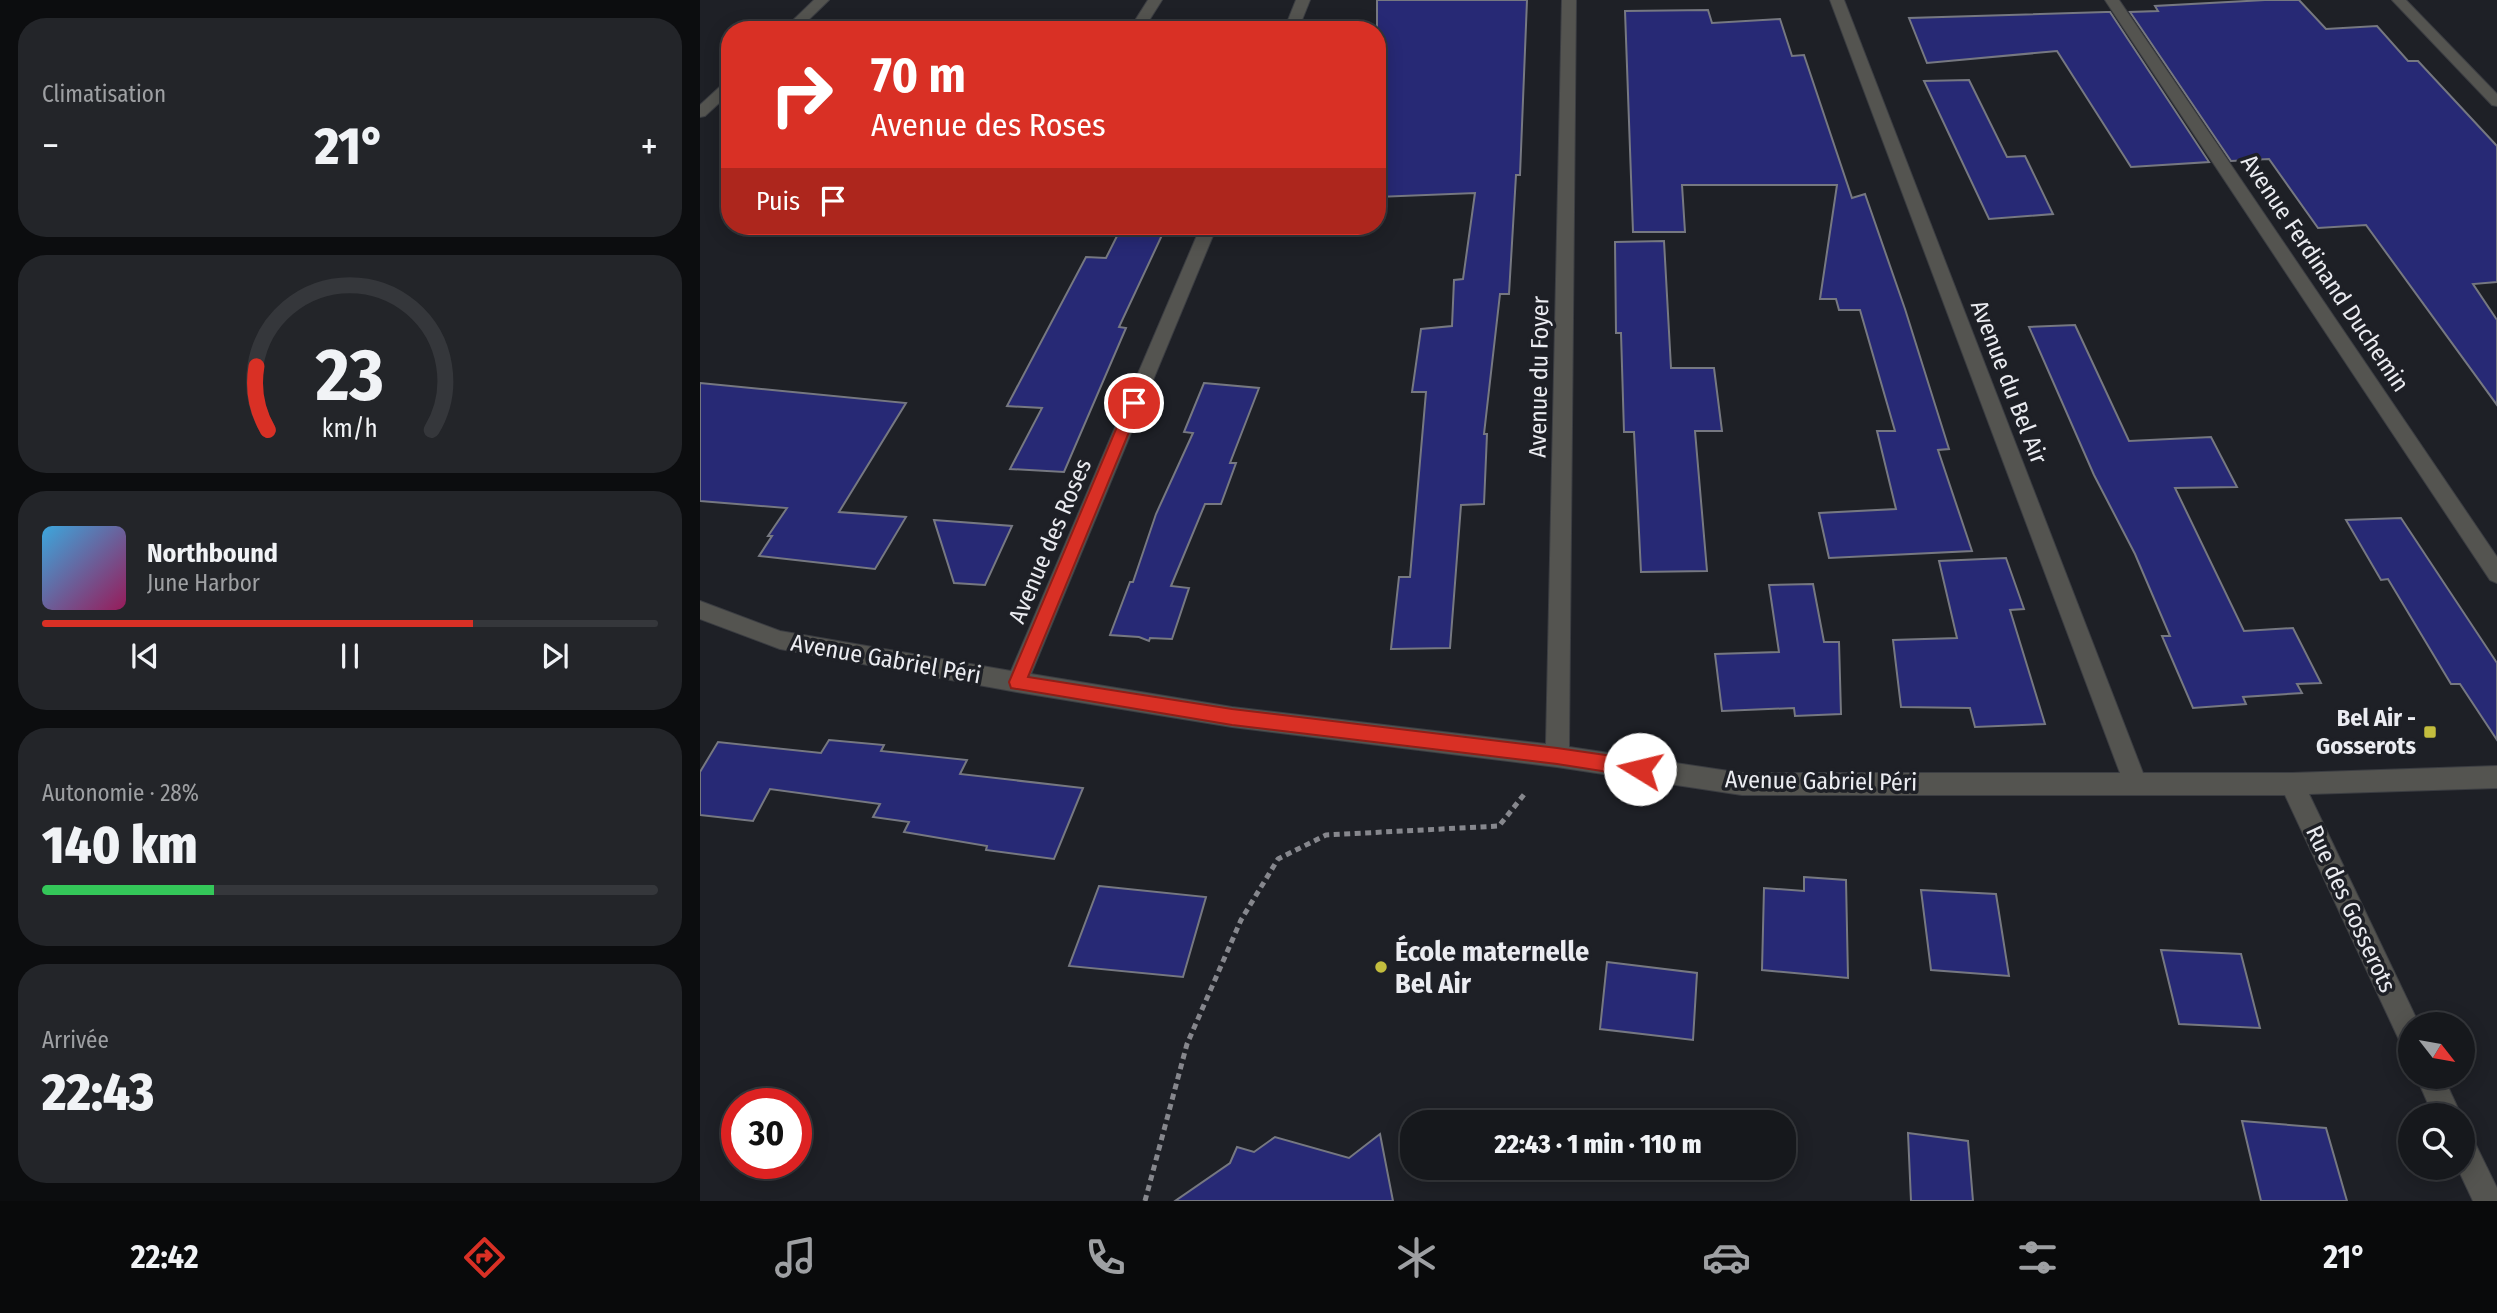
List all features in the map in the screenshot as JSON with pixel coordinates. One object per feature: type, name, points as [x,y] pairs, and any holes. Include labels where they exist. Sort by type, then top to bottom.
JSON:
[{"type":"street","points":[[800,21],[822,0]]},
{"type":"street","points":[[1142,21],[1155,0]]},
{"type":"street","points":[[1295,21],[1303,0]]},
{"type":"street","name":"Avenue du Foyer","points":[[1557,756],[1569,0]]},
{"type":"street","name":"Avenue du Bel Air","points":[[1837,0],[2136,782]]},
{"type":"street","name":"Avenue Ferdinand Duchemin","points":[[2112,0],[2497,574]]},
{"type":"street","points":[[2399,0],[2497,102]]},
{"type":"street","points":[[700,113],[721,93]]},
{"type":"street","name":"Avenue des Roses","points":[[1017,682],[1205,235]]},
{"type":"street","name":"Avenue Gabriel Péri","points":[[700,610],[780,640],[1017,682],[1232,717],[1557,756],[1742,784],[2292,784],[2497,777]]},
{"type":"street","name":"Rue des Gosserots","points":[[2292,784],[2399,1012]]},
{"type":"street","points":[[2475,1175],[2487,1201]]},
{"type":"path","points":[[1145,1201],[1187,1044],[1241,920],[1278,859],[1326,835],[1499,826],[1557,756]]},
{"type":"building","points":[[1377,0],[1527,0],[1520,175],[1516,175],[1509,294],[1500,294],[1484,434],[1487,434],[1484,504],[1461,505],[1450,648],[1391,649],[1399,577],[1410,577],[1426,392],[1412,392],[1421,329],[1452,326],[1454,280],[1463,279],[1475,193],[1386,197],[1386,21],[1377,21]]},
{"type":"building","points":[[2299,0],[2326,29],[2377,26],[2408,61],[2418,61],[2497,146],[2497,282],[2473,284],[2497,320],[2497,405],[2366,225],[2318,228],[2269,159],[2231,161],[2130,12],[2158,11],[2155,6]]},
{"type":"building","points":[[1708,10],[1712,23],[1780,19],[1792,56],[1804,55],[1852,198],[1865,194],[1905,309],[1949,449],[1938,450],[1972,551],[1829,558],[1819,513],[1896,509],[1877,431],[1895,431],[1860,310],[1839,310],[1836,299],[1820,299],[1837,185],[1682,185],[1685,232],[1633,232],[1625,11]]},
{"type":"building","points":[[2110,12],[2209,162],[2131,167],[2057,51],[1927,63],[1909,18]]},
{"type":"building","points":[[1969,80],[2007,157],[2025,156],[2053,214],[1989,219],[1924,81]]},
{"type":"building","points":[[1118,235],[1162,235],[1119,327],[1126,328],[1064,472],[1010,469],[1042,408],[1007,406],[1086,257],[1106,258]]},
{"type":"building","points":[[1664,241],[1671,368],[1714,368],[1722,431],[1695,431],[1707,571],[1641,572],[1634,432],[1624,432],[1621,333],[1616,333],[1615,242]]},
{"type":"building","points":[[2075,325],[2129,441],[2211,437],[2237,487],[2175,488],[2244,631],[2293,628],[2321,683],[2297,684],[2302,693],[2243,697],[2246,704],[2193,708],[2162,636],[2170,636],[2135,554],[2094,475],[2029,327]]},
{"type":"building","points":[[700,383],[906,403],[839,512],[906,517],[875,569],[759,556],[772,536],[768,536],[787,508],[700,501]]},
{"type":"building","points":[[1204,383],[1259,388],[1230,463],[1236,463],[1221,504],[1205,504],[1171,586],[1189,588],[1172,639],[1150,638],[1149,641],[1139,637],[1110,635],[1130,582],[1133,582],[1156,514],[1193,433],[1184,432]]},
{"type":"building","points":[[2401,518],[2497,663],[2497,740],[2460,684],[2451,684],[2388,579],[2381,580],[2346,520]]},
{"type":"building","points":[[934,520],[1012,526],[985,585],[954,583]]},
{"type":"building","points":[[2006,558],[2024,609],[2010,610],[2045,724],[1975,727],[1970,708],[1901,707],[1893,640],[1957,638],[1939,561]]},
{"type":"building","points":[[1813,584],[1824,642],[1839,642],[1841,714],[1795,716],[1794,708],[1722,711],[1715,654],[1779,652],[1769,585]]},
{"type":"building","points":[[829,740],[884,745],[881,751],[967,760],[960,774],[1083,788],[1054,859],[986,850],[987,846],[904,832],[909,822],[873,817],[880,804],[770,789],[753,821],[700,815],[700,772],[718,742],[821,753]]},
{"type":"building","points":[[1804,877],[1846,880],[1848,978],[1762,970],[1764,888],[1804,891]]},
{"type":"building","points":[[1099,886],[1206,897],[1183,977],[1069,966]]},
{"type":"building","points":[[1921,890],[1996,894],[2009,976],[1931,970]]},
{"type":"building","points":[[2161,950],[2241,954],[2260,1028],[2179,1024]]},
{"type":"building","points":[[1607,962],[1697,973],[1693,1040],[1600,1029]]},
{"type":"building","points":[[2242,1121],[2326,1128],[2347,1201],[2261,1201]]},
{"type":"building","points":[[1908,1133],[1968,1141],[1973,1201],[1911,1201]]},
{"type":"building","points":[[1380,1134],[1393,1201],[1175,1201],[1230,1163],[1237,1147],[1254,1152],[1275,1137],[1349,1158]]},
{"type":"place","name":"Bel Air - Gosserots","points":[[2430,732]]},
{"type":"place","name":"École maternelle Bel Air","points":[[1381,967]]},
{"type":"route","points":[[1134,403],[1017,682],[1232,717],[1557,756],[1640,769]]}]
